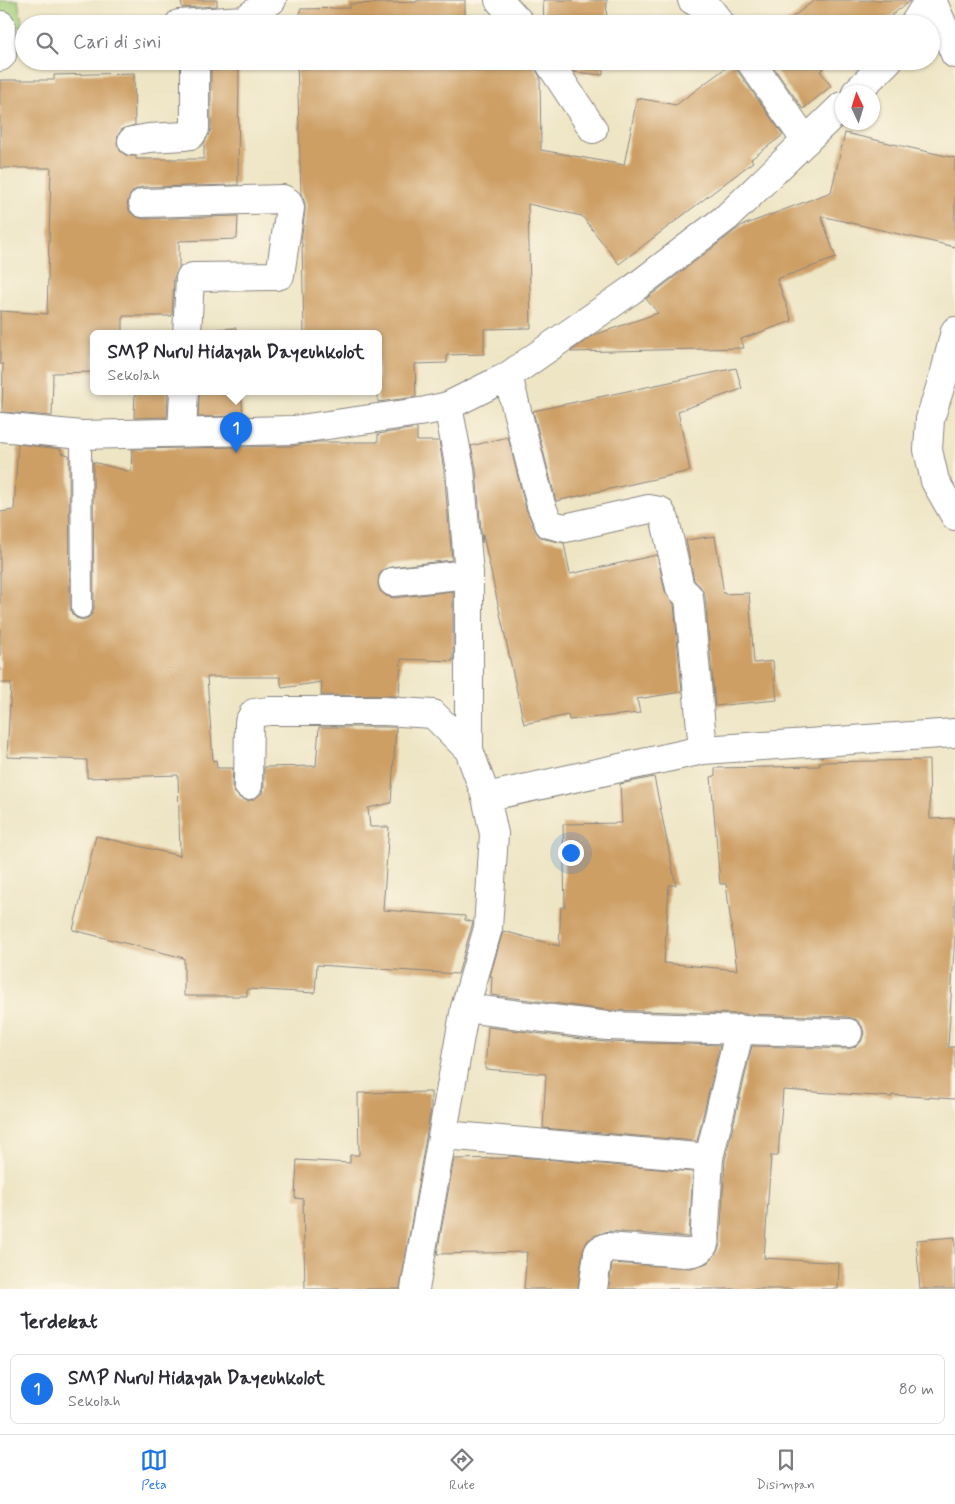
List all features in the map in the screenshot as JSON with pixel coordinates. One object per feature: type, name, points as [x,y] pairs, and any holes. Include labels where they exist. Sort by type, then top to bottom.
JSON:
[{"type":"street","points":[[251,15],[272,0]]},
{"type":"street","points":[[499,0],[513,15]]},
{"type":"street","points":[[692,0],[714,15]]},
{"type":"street","points":[[920,15],[931,0]]},
{"type":"street","points":[[931,0],[938,15]]},
{"type":"street","points":[[940,20],[955,54]]},
{"type":"street","points":[[0,57],[2,56],[8,26]]},
{"type":"street","points":[[132,141],[191,135],[195,129],[195,70]]},
{"type":"street","points":[[554,70],[593,129]]},
{"type":"street","points":[[756,70],[806,141]]},
{"type":"street","points":[[863,85],[879,70]]},
{"type":"street","points":[[0,427],[81,435],[293,430],[408,414],[448,406],[508,376],[633,289],[727,217],[835,113]]},
{"type":"street","points":[[143,203],[283,199],[289,204],[280,275],[193,276],[190,278],[187,330]]},
{"type":"street","points":[[955,332],[930,420],[928,450],[935,481],[955,516]]},
{"type":"street","points":[[508,376],[541,505],[549,524],[565,528],[649,509],[660,511],[665,520],[680,588],[689,597],[703,750]]},
{"type":"street","points":[[182,432],[184,395]]},
{"type":"street","points":[[415,1289],[444,1135],[465,1008],[488,928],[494,834],[486,797],[469,750],[469,574],[460,469],[448,406]]},
{"type":"street","points":[[393,582],[469,574]]},
{"type":"street","points":[[248,785],[249,722],[254,713],[269,710],[384,711],[433,714],[469,750]]},
{"type":"street","points":[[486,797],[703,750],[955,733]]},
{"type":"street","points":[[465,1008],[607,1026],[848,1033]]},
{"type":"street","points":[[593,1289],[598,1253],[607,1247],[684,1253],[702,1248],[704,1244],[709,1158],[740,1029]]},
{"type":"street","points":[[444,1135],[709,1158]]},
{"type":"lane","points":[[81,435],[82,608]]},
{"type":"green space","points":[[0,0],[18,0],[21,15],[15,15],[15,29],[0,34]]},
{"type":"building","points":[[181,0],[217,0],[217,6],[182,8]]},
{"type":"building","points":[[417,0],[465,0],[465,15],[300,15],[300,9],[350,8],[350,4],[417,2]]},
{"type":"building","points":[[543,0],[607,0],[606,15],[544,15]]},
{"type":"building","points":[[815,0],[911,0],[892,15],[795,15]]},
{"type":"building","points":[[211,70],[239,70],[238,185],[142,187],[134,190],[127,204],[130,212],[143,219],[238,216],[237,239],[179,241],[179,268],[174,277],[172,316],[123,316],[123,330],[90,330],[90,372],[53,373],[52,416],[2,412],[3,364],[0,364],[0,311],[47,314],[51,168],[0,168],[0,80],[54,80],[54,75],[134,73],[135,125],[122,129],[118,135],[117,143],[120,151],[127,156],[136,156],[136,159],[204,159],[204,144],[211,129]]},
{"type":"building","points":[[297,70],[536,70],[540,77],[541,150],[624,165],[637,98],[676,105],[723,70],[737,70],[783,135],[751,159],[753,162],[619,264],[582,216],[528,204],[531,328],[484,329],[484,354],[447,355],[447,363],[415,364],[416,397],[378,402],[378,395],[382,395],[382,330],[304,330],[301,243],[305,203],[301,194]]},
{"type":"building","points":[[573,70],[603,70],[603,75],[574,72]]},
{"type":"building","points":[[775,70],[821,70],[820,71],[831,86],[803,109]]},
{"type":"building","points":[[845,133],[955,158],[955,247],[821,216],[836,258],[777,279],[792,321],[741,339],[744,348],[570,352],[594,335],[658,313],[646,299],[741,226],[831,192]]},
{"type":"building","points":[[236,328],[236,330],[203,330]]},
{"type":"building","points":[[736,368],[742,389],[678,411],[690,471],[556,501],[533,411]]},
{"type":"building","points":[[135,395],[168,395],[167,417],[134,418]]},
{"type":"building","points":[[199,395],[241,395],[243,416],[198,417]]},
{"type":"building","points":[[417,428],[417,441],[439,441],[444,471],[452,560],[384,569],[379,575],[378,584],[380,591],[386,596],[394,598],[453,591],[453,661],[401,659],[399,696],[321,695],[322,682],[282,688],[280,677],[207,677],[213,761],[216,760],[217,768],[233,768],[232,785],[234,792],[240,798],[248,801],[262,793],[264,767],[316,766],[319,727],[396,727],[391,803],[368,808],[370,827],[389,827],[383,910],[465,916],[465,920],[473,922],[458,974],[317,965],[315,993],[247,989],[247,996],[184,996],[184,958],[73,930],[96,836],[180,856],[178,775],[87,778],[87,760],[7,757],[11,683],[0,683],[0,512],[14,510],[18,444],[61,449],[61,453],[69,455],[70,608],[76,618],[83,620],[92,614],[94,608],[93,462],[131,472],[132,449],[293,446],[317,442],[378,442],[378,434]]},
{"type":"building","points":[[508,437],[526,509],[535,530],[539,536],[545,539],[564,543],[570,574],[657,555],[665,591],[674,604],[682,692],[637,699],[640,713],[569,720],[568,715],[524,724],[483,535],[482,543],[476,468],[471,446]]},
{"type":"building","points":[[715,536],[724,594],[749,593],[754,663],[773,661],[777,700],[715,706],[705,596],[700,586],[694,580],[686,540]]},
{"type":"building","points":[[929,760],[930,819],[955,818],[955,935],[948,1047],[955,1047],[955,1099],[783,1090],[778,1156],[771,1156],[764,1258],[839,1263],[838,1289],[609,1289],[612,1263],[691,1268],[707,1263],[717,1252],[720,1245],[725,1160],[752,1046],[848,1049],[855,1047],[861,1042],[864,1033],[862,1026],[857,1020],[848,1017],[608,1010],[491,995],[492,976],[490,976],[503,931],[559,946],[561,907],[565,907],[563,824],[622,823],[620,784],[654,777],[676,885],[669,885],[664,963],[737,970],[726,884],[720,884],[711,777],[715,776],[715,768],[820,766],[819,762]]},
{"type":"building","points":[[488,1027],[605,1042],[720,1045],[697,1141],[543,1128],[546,1074],[485,1069]]},
{"type":"building","points":[[431,1092],[431,1108],[400,1289],[305,1289],[303,1199],[295,1198],[297,1160],[350,1163],[350,1155],[359,1155],[358,1093]]},
{"type":"building","points":[[509,1156],[693,1172],[689,1237],[608,1231],[594,1236],[587,1241],[583,1250],[578,1289],[524,1289],[527,1252],[437,1254],[454,1159],[508,1158]]},
{"type":"building","points":[[955,1237],[955,1289],[920,1289],[916,1240]]},
{"type":"place","name":"SMP Nurul Hidayah Dayeuhkolot","points":[[236,453]]}]
